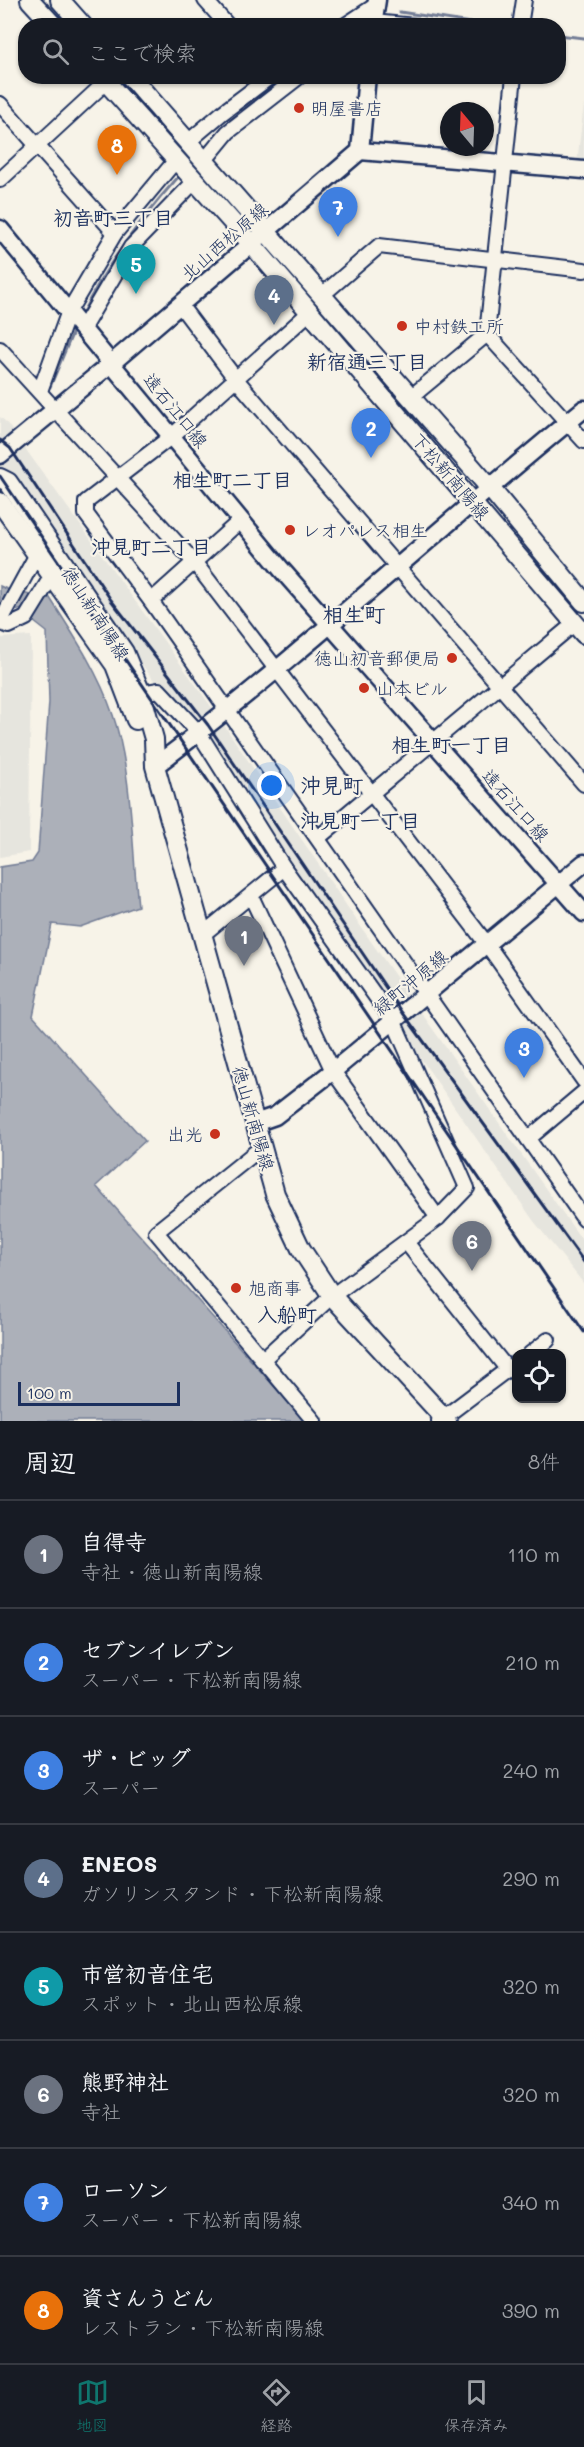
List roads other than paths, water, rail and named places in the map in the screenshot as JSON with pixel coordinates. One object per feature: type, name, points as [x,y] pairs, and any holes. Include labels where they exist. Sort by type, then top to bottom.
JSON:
[{"type":"main road","points":[[30,0],[47,18]]},
{"type":"main road","points":[[60,0],[76,18]]},
{"type":"main road","name":"下松新南陽線","points":[[108,84],[250,242],[579,629]]},
{"type":"main road","name":"下松新南陽線","points":[[137,84],[490,488],[584,602]]},
{"type":"main road","name":"徳山新南陽線","points":[[0,478],[8,482],[124,652],[141,693],[154,739],[155,766]]},
{"type":"main road","name":"徳山新南陽線","points":[[0,502],[115,665],[131,704],[142,741],[155,766],[275,1194],[293,1231],[332,1296],[443,1420]]},
{"type":"street","points":[[521,18],[524,0]]},
{"type":"street","points":[[210,2],[222,18]]},
{"type":"street","points":[[0,180],[99,84]]},
{"type":"street","points":[[198,152],[222,113],[260,84]]},
{"type":"street","points":[[198,152],[228,132],[290,84]]},
{"type":"street","points":[[367,84],[360,151],[584,170]]},
{"type":"street","points":[[411,397],[487,334],[513,84]]},
{"type":"street","points":[[0,105],[115,233]]},
{"type":"street","name":"北山西松原線","points":[[0,455],[180,306],[250,242],[360,151]]},
{"type":"street","points":[[40,391],[76,320],[115,233],[185,170]]},
{"type":"street","points":[[76,320],[185,170]]},
{"type":"street","name":"遠石江口線","points":[[0,229],[113,362],[241,520],[584,913]]},
{"type":"street","points":[[321,296],[379,246],[584,270]]},
{"type":"street","points":[[180,306],[235,378],[399,566],[584,784]]},
{"type":"street","points":[[309,312],[172,436],[115,477],[86,502],[86,514],[151,601],[584,1219]]},
{"type":"street","points":[[487,334],[584,441]]},
{"type":"street","points":[[0,349],[195,563],[486,943],[584,1081]]},
{"type":"street","points":[[155,766],[199,733],[331,624],[584,409]]},
{"type":"street","points":[[151,601],[241,520]]},
{"type":"street","points":[[37,554],[20,589],[2,618],[9,626],[26,618],[53,574]]},
{"type":"street","points":[[318,838],[500,687],[579,629]]},
{"type":"street","points":[[141,693],[159,690],[199,733],[284,868],[394,1022],[466,1188],[438,1218],[332,1296],[262,1360]]},
{"type":"street","name":"緑町沖原線","points":[[255,1123],[275,1116],[333,1071],[584,862]]},
{"type":"street","points":[[202,935],[284,868]]},
{"type":"street","points":[[251,896],[333,1071],[438,1218]]},
{"type":"street","points":[[528,1138],[584,1092]]},
{"type":"street","points":[[262,1147],[156,1232],[314,1421]]},
{"type":"street","points":[[406,1242],[512,1366],[443,1420]]},
{"type":"street","points":[[536,1349],[548,1340]]},
{"type":"waterway","points":[[400,12],[439,18]]},
{"type":"waterway","points":[[566,36],[584,38]]},
{"type":"waterway","points":[[223,128],[232,118],[277,84]]},
{"type":"waterway","points":[[203,150],[217,135]]},
{"type":"waterway","points":[[81,316],[102,278],[126,242],[180,175]]},
{"type":"waterway","points":[[50,387],[75,327]]},
{"type":"railway","points":[[0,440],[10,448],[111,600],[208,725],[403,1013],[584,1262]]},
{"type":"railway","points":[[0,476],[584,1332]]},
{"type":"place","name":"明屋書店","points":[[299,108]]},
{"type":"place","name":"資さんうどん","points":[[117,175]]},
{"type":"place","name":"ローソン","points":[[338,237]]},
{"type":"place","name":"市営初音住宅","points":[[136,294]]},
{"type":"place","name":"ENEOS","points":[[274,325]]},
{"type":"place","name":"中村鉄工所","points":[[402,326]]},
{"type":"place","name":"セブンイレブン","points":[[371,458]]},
{"type":"place","name":"レオパレス相生","points":[[290,530]]},
{"type":"place","name":"徳山初音郵便局","points":[[452,658]]},
{"type":"place","name":"山本ビル","points":[[364,688]]},
{"type":"place","name":"自得寺","points":[[244,966]]},
{"type":"place","name":"ザ・ビッグ","points":[[524,1078]]},
{"type":"place","name":"出光","points":[[215,1134]]},
{"type":"place","name":"熊野神社","points":[[472,1271]]},
{"type":"place","name":"旭商事","points":[[236,1288]]},
{"type":"district","name":"初音町三丁目","points":[[113,217]]},
{"type":"district","name":"新宿通三丁目","points":[[367,361]]},
{"type":"district","name":"相生町二丁目","points":[[232,479]]},
{"type":"district","name":"沖見町二丁目","points":[[151,546]]},
{"type":"district","name":"相生町","points":[[354,613]]},
{"type":"district","name":"相生町一丁目","points":[[451,744]]},
{"type":"district","name":"沖見町","points":[[332,784]]},
{"type":"district","name":"沖見町一丁目","points":[[360,820]]},
{"type":"district","name":"入船町","points":[[287,1314]]}]
